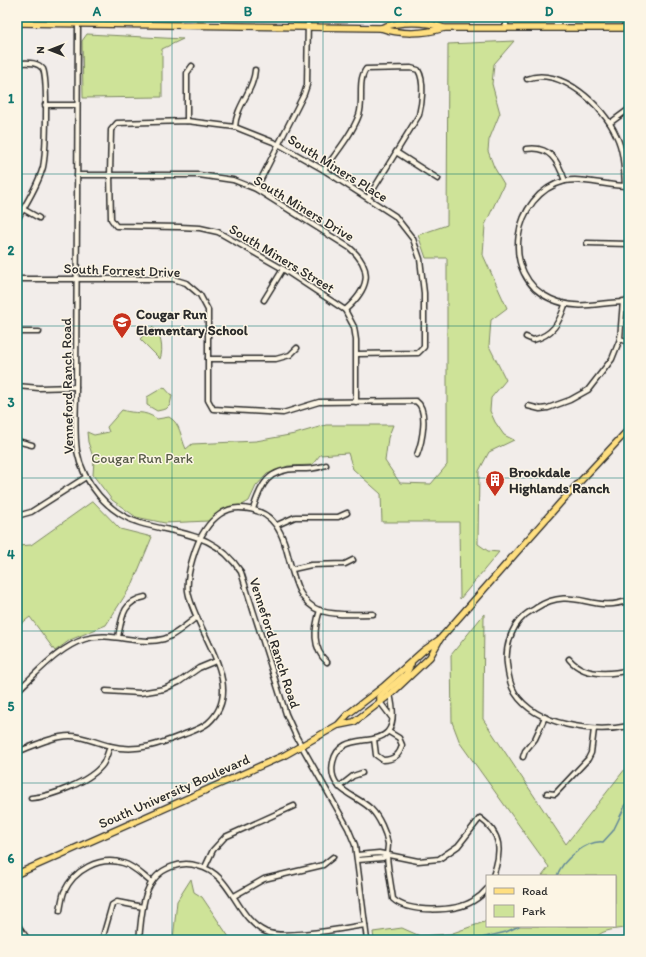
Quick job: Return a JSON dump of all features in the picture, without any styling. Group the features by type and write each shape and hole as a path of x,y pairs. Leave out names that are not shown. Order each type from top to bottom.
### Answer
{"main road":[{"path":"17,23 381,28 394,24 428,24 444,28 629,28"},
{"name":"South University Boulevard","path":"17,874 302,746 338,725 348,714 440,639 629,429"},
{"name":"South University Boulevard","path":"338,725 354,722 390,694 430,657 440,639"},
{"path":"380,702 380,696 406,674 414,660"}],"street":[{"path":"256,189 304,94 307,85 308,17"},
{"path":"506,17 506,28"},
{"name":"Venneford Ranch Road","path":"78,23 76,279 77,451 86,477 107,504 127,517 140,523 200,537 223,550 241,572 286,714 302,746 348,828 357,858 367,940"},
{"path":"17,63 35,63 40,65 43,69 45,105 43,167 35,187 17,220"},
{"path":"187,121 187,73 192,66"},
{"path":"324,170 358,116 362,99 362,76 366,69 415,68 421,74 422,101 419,115 368,198"},
{"path":"235,127 235,118 254,79 255,70"},
{"path":"527,79 536,76 546,77 574,88 590,99 610,123 616,134 622,152 627,186 586,181 565,181 547,190 532,203 520,224 518,245 523,271 534,287 549,298 565,305 584,306 623,301 629,302"},
{"path":"45,105 77,105"},
{"path":"610,123 629,109"},
{"name":"South Miners Place","path":"110,175 111,130 117,123 187,121 235,127 278,144 324,170 394,216 408,231 418,250 422,270 424,347 418,353 357,354"},
{"path":"526,149 537,147 546,151 560,166 565,181"},
{"path":"396,152 438,179"},
{"name":"South Miners Drive","path":"77,175 199,175 233,180 256,189 350,248 361,257 365,271 366,286 359,299 345,310"},
{"name":"South Miners Street","path":"110,175 111,219 116,226 200,228 218,232 284,269 345,310 354,327 357,354 356,402"},
{"path":"23,209 39,218"},
{"path":"587,243 629,244"},
{"path":"264,300 284,269"},
{"name":"South Forrest Drive","path":"17,279 173,279 186,283 200,295 208,310 208,400 213,409 216,411 283,413 319,402 416,401 423,409 423,441 417,455"},
{"path":"528,406 540,409 548,408 570,400 588,390 612,359 620,339 623,301"},
{"path":"526,337 533,340 551,332 560,318 565,305"},
{"path":"17,332 39,332"},
{"path":"620,339 629,342"},
{"path":"208,359 276,359 290,355 297,348"},
{"path":"17,386 39,388 76,387"},
{"path":"17,441 32,445"},
{"path":"253,509 260,488 274,473 290,469 317,469 326,465"},
{"path":"17,516 31,512 86,477"},
{"path":"17,752 69,736 83,737 110,746 128,749 153,746 200,728 208,723 218,711 222,696 223,680 188,593 188,582 200,537 208,525 221,513 237,508 253,509 266,515 276,525 283,537 298,587 303,595 320,610 336,614 373,614"},
{"path":"276,525 295,517 338,517 347,513"},
{"path":"293,569 311,565 345,564 354,560"},
{"path":"118,637 126,608 134,599 145,597"},
{"path":"629,600 613,605 595,604 569,597 548,600 522,617 511,636 506,657 509,678 515,694 532,710 545,718 566,726 594,729 616,729 629,726"},
{"path":"320,610 316,624 315,638 319,654 327,662"},
{"path":"17,691 68,647 93,637 118,637 142,641 166,638 197,617"},
{"path":"568,659 575,666 584,671 603,673 629,670"},
{"path":"106,691 140,693 164,689 179,682 199,668 216,661"},
{"path":"390,694 394,713 392,718"},
{"path":"380,702 392,718 393,724 389,732 374,739 348,744 337,753 333,763 333,770 339,787 370,809 379,820 388,845 387,855 393,899 404,906 430,909 457,907 472,902 486,890"},
{"path":"523,757 525,751 535,739 545,718"},
{"path":"547,793 554,794 588,760 591,753 594,729"},
{"path":"374,739 376,754 383,760 392,759 398,754 402,745 399,738 389,732"},
{"path":"31,798 43,798 88,778 103,764 110,746"},
{"path":"339,787 353,776 362,773"},
{"path":"205,867 213,850 225,837 294,806"},
{"path":"357,858 379,853 418,861 439,859 458,846 480,818 492,827 499,840 498,864 493,875"},
{"path":"234,896 264,879 323,865 333,858"},
{"path":"60,911 64,893 69,884 76,874 90,865 104,862 123,863 135,869 151,882"},
{"path":"139,940 142,907 151,882 161,872 174,865 189,864 205,867 220,877 250,920 267,932 286,935 365,925"},
{"path":"102,940 112,905 117,902 142,907"},
{"path":"17,924 27,938 22,940"}],"green space":[{"path":"87,34 183,39 162,49 162,97 83,98 82,41"},
{"name":"Cougar Run Park","path":"514,41 494,64 492,84 500,113 489,140 488,151 494,167 504,184 485,225 483,255 507,308 491,320 489,346 506,380 491,398 490,411 495,422 504,435 514,440 489,452 479,471 478,544 488,551 499,552 460,599 459,522 382,522 381,494 353,469 348,453 320,455 312,465 288,466 267,474 256,486 249,501 237,508 221,513 208,521 165,523 136,517 112,500 93,475 94,460 88,442 87,432 94,435 109,432 107,427 122,410 147,414 157,419 169,417 176,423 186,449 192,444 256,441 295,434 326,425 393,425 388,438 385,461 400,483 431,484 447,465 447,258 426,258 418,235 447,225 448,44"},
{"path":"152,327 160,337 162,351 160,359 140,339"},
{"path":"164,387 172,396 170,405 166,409 157,411 147,405 147,397"},
{"path":"93,501 120,529 152,537 133,583 106,625 70,640 55,651 30,617 17,627 17,546 31,545"},
{"path":"484,614 483,719 566,844 629,764 629,933 624,928 610,930 603,932 593,940 374,940 373,932 402,928 420,936 450,934 486,921 486,927 616,927 616,875 543,875 549,867 460,743 452,722 451,655"},
{"path":"191,879 194,892 202,897 231,940 173,940 177,901"}],"waterway":[{"path":"558,875 564,864 576,852 590,844 603,842 613,831 629,798"},
{"path":"473,940 506,932 517,927"}],"place":[{"name":"Cougar Run Elementary School","path":"122,339"},
{"name":"Brookdale Highlands Ranch","path":"495,497"}]}
